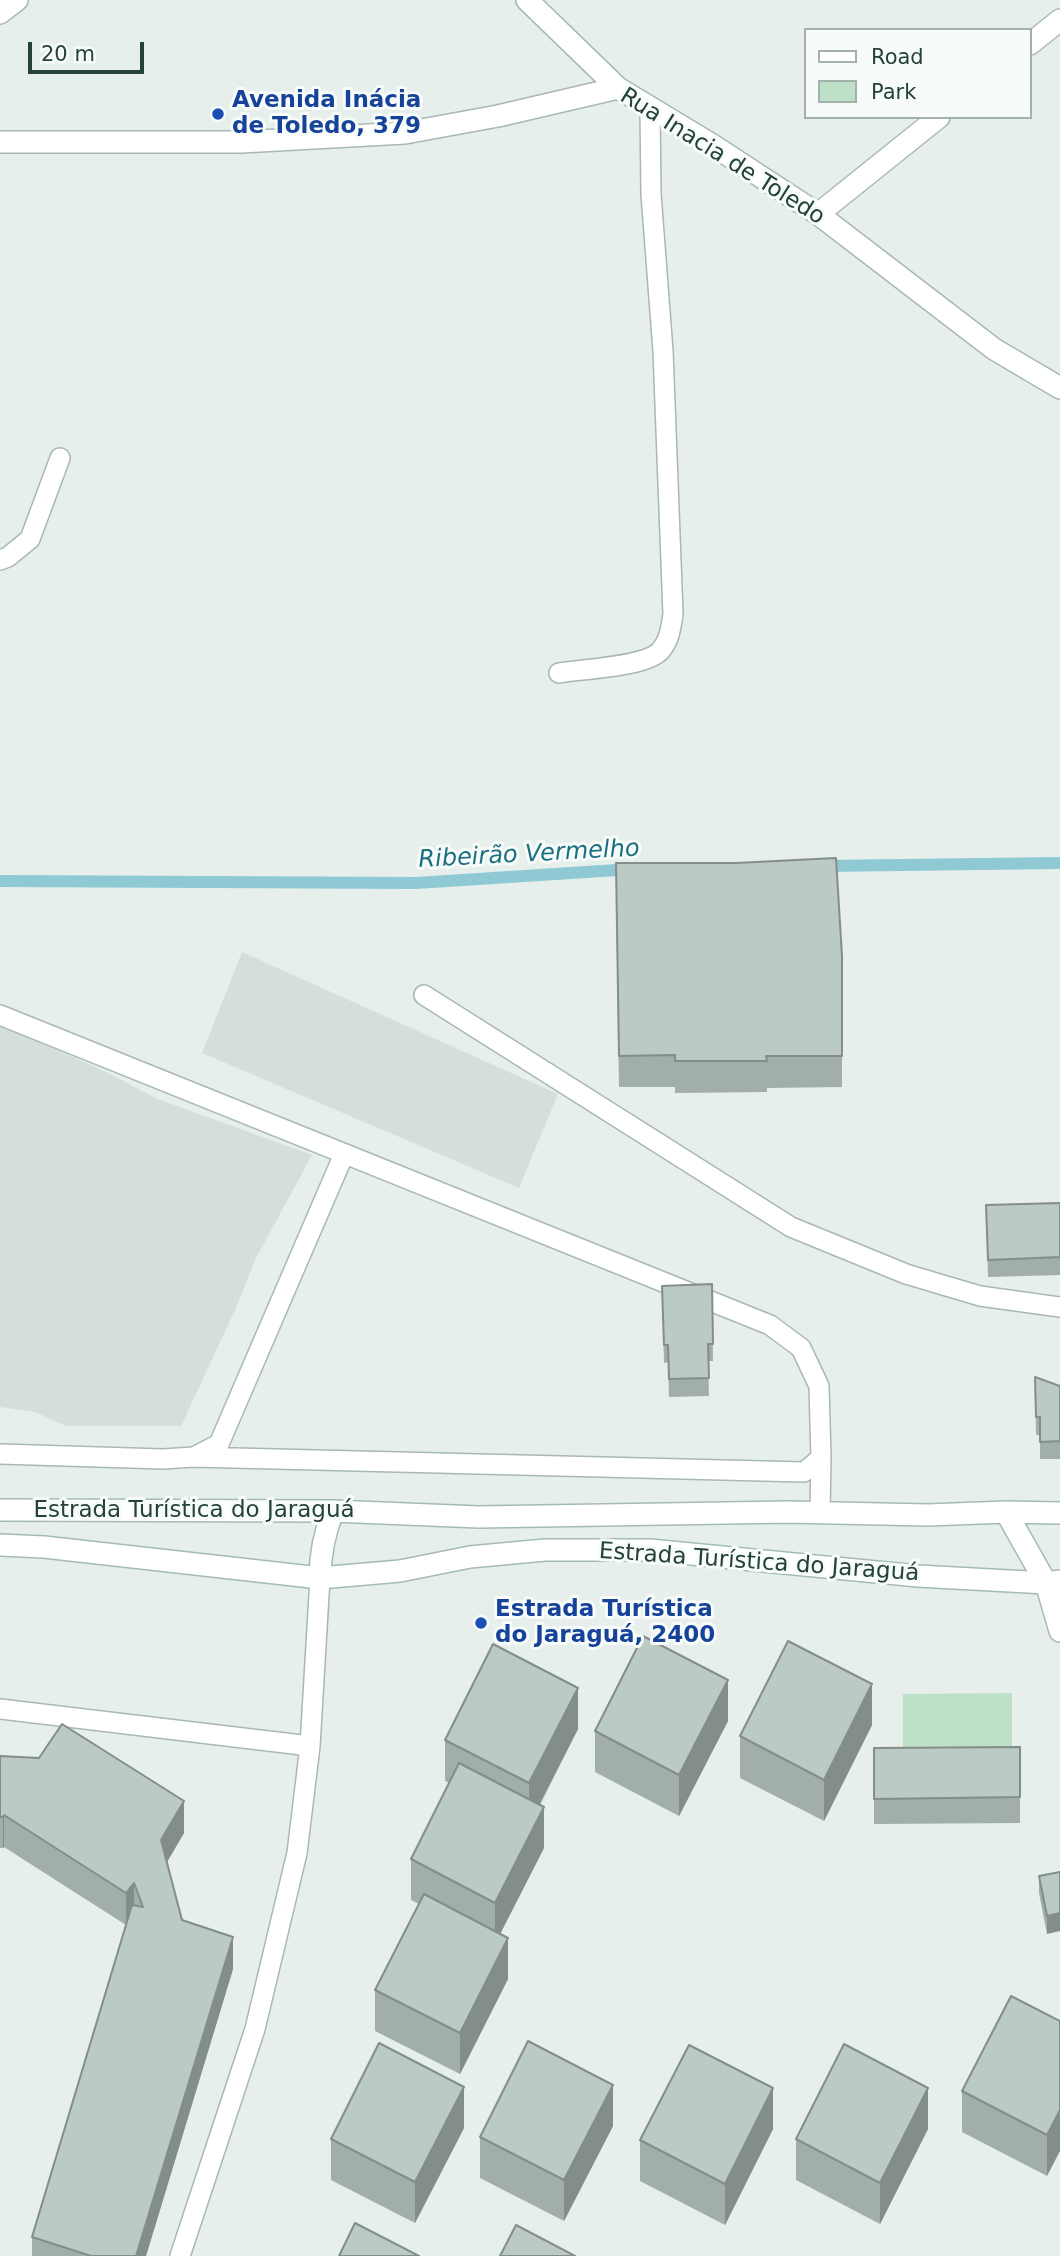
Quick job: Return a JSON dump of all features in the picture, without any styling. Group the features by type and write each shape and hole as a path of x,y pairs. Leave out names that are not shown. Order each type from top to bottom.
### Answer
{"main road":[{"path":"0,13 17,0"},
{"path":"527,0 618,88"},
{"path":"1032,42 1060,20"},
{"name":"Rua Inacia de Toledo","path":"0,142 241,142 405,133 498,116 618,88 818,214 994,349 1060,388"},
{"path":"818,214 937,119"},
{"name":"Estrada Turística do Jaraguá","path":"0,1510 333,1511 479,1517 1060,1513"},
{"path":"320,1578 322,1545 333,1511"},
{"path":"1006,1512 1053,1582 1060,1631"},
{"name":"Estrada Turística do Jaraguá","path":"0,1545 44,1547 320,1578 400,1571 470,1557 545,1550 650,1550 918,1576 1053,1582"}],"lane":[{"path":"559,673 641,661 659,653 670,635 673,600 663,351 651,194 650,107"},
{"path":"0,560 8,557 30,539 60,458"},
{"path":"424,995 791,1227 906,1274 980,1296 1060,1307"},
{"path":"0,1015 770,1325 802,1348 819,1386 820,1513"},
{"path":"194,1457 219,1444 344,1154"},
{"path":"0,1454 163,1460 194,1457 804,1472 821,1458"},
{"path":"180,2256 255,2029 297,1853 310,1745 320,1578"},
{"path":"0,1709 310,1745"}],"shaded area":[{"path":"242,952 558,1094 519,1188 202,1053"},
{"path":"0,1024 104,1071 158,1099 312,1155 255,1260 236,1308 181,1426 66,1426 35,1412 0,1407"}],"green space":[{"path":"1012,1693 1012,1757 903,1758 903,1694"}],"building":[{"path":"836,858 842,956 842,1056 766,1056 767,1061 675,1061 675,1055 619,1056 616,863 736,863"},
{"path":"1060,1203 1060,1257 988,1260 986,1205"},
{"path":"712,1284 713,1344 708,1344 709,1378 669,1379 668,1345 664,1345 662,1286"},
{"path":"1035,1377 1060,1386 1060,1441 1040,1442"},
{"path":"643,1636 728,1680 679,1775 595,1731"},
{"path":"788,1641 872,1684 824,1780 740,1736"},
{"path":"493,1644 578,1688 529,1783 445,1740"},
{"path":"62,1724 184,1801 161,1840 182,1920 233,1937 136,2256 91,2256 32,2237 132,1905 143,1907 134,1883 126,1893 4,1815 0,1817 0,1756 39,1758"},
{"path":"1020,1747 1020,1797 874,1799 874,1748"},
{"path":"459,1763 544,1807 495,1903 411,1859"},
{"path":"1060,1872 1060,1913 1047,1916 1039,1876"},
{"path":"424,1894 508,1938 460,2033 375,1990"},
{"path":"1011,1996 1060,2021 1060,2110 1047,2135 962,2091"},
{"path":"528,2041 613,2085 564,2180 480,2137"},
{"path":"379,2043 464,2087 415,2182 331,2139"},
{"path":"844,2044 928,2088 880,2183 796,2139"},
{"path":"689,2045 773,2088 725,2184 640,2140"},
{"path":"355,2223 419,2256 339,2256"},
{"path":"516,2225 575,2256 500,2256"}],"waterway":[{"name":"Ribeirão Vermelho","path":"822,866 1060,863"},
{"name":"Ribeirão Vermelho","path":"0,881 416,883 633,869"}],"place":[{"name":"Avenida Inácia de Toledo, 379","path":"218,114"},
{"name":"Estrada Turística do Jaraguá, 2400","path":"481,1623"}]}
